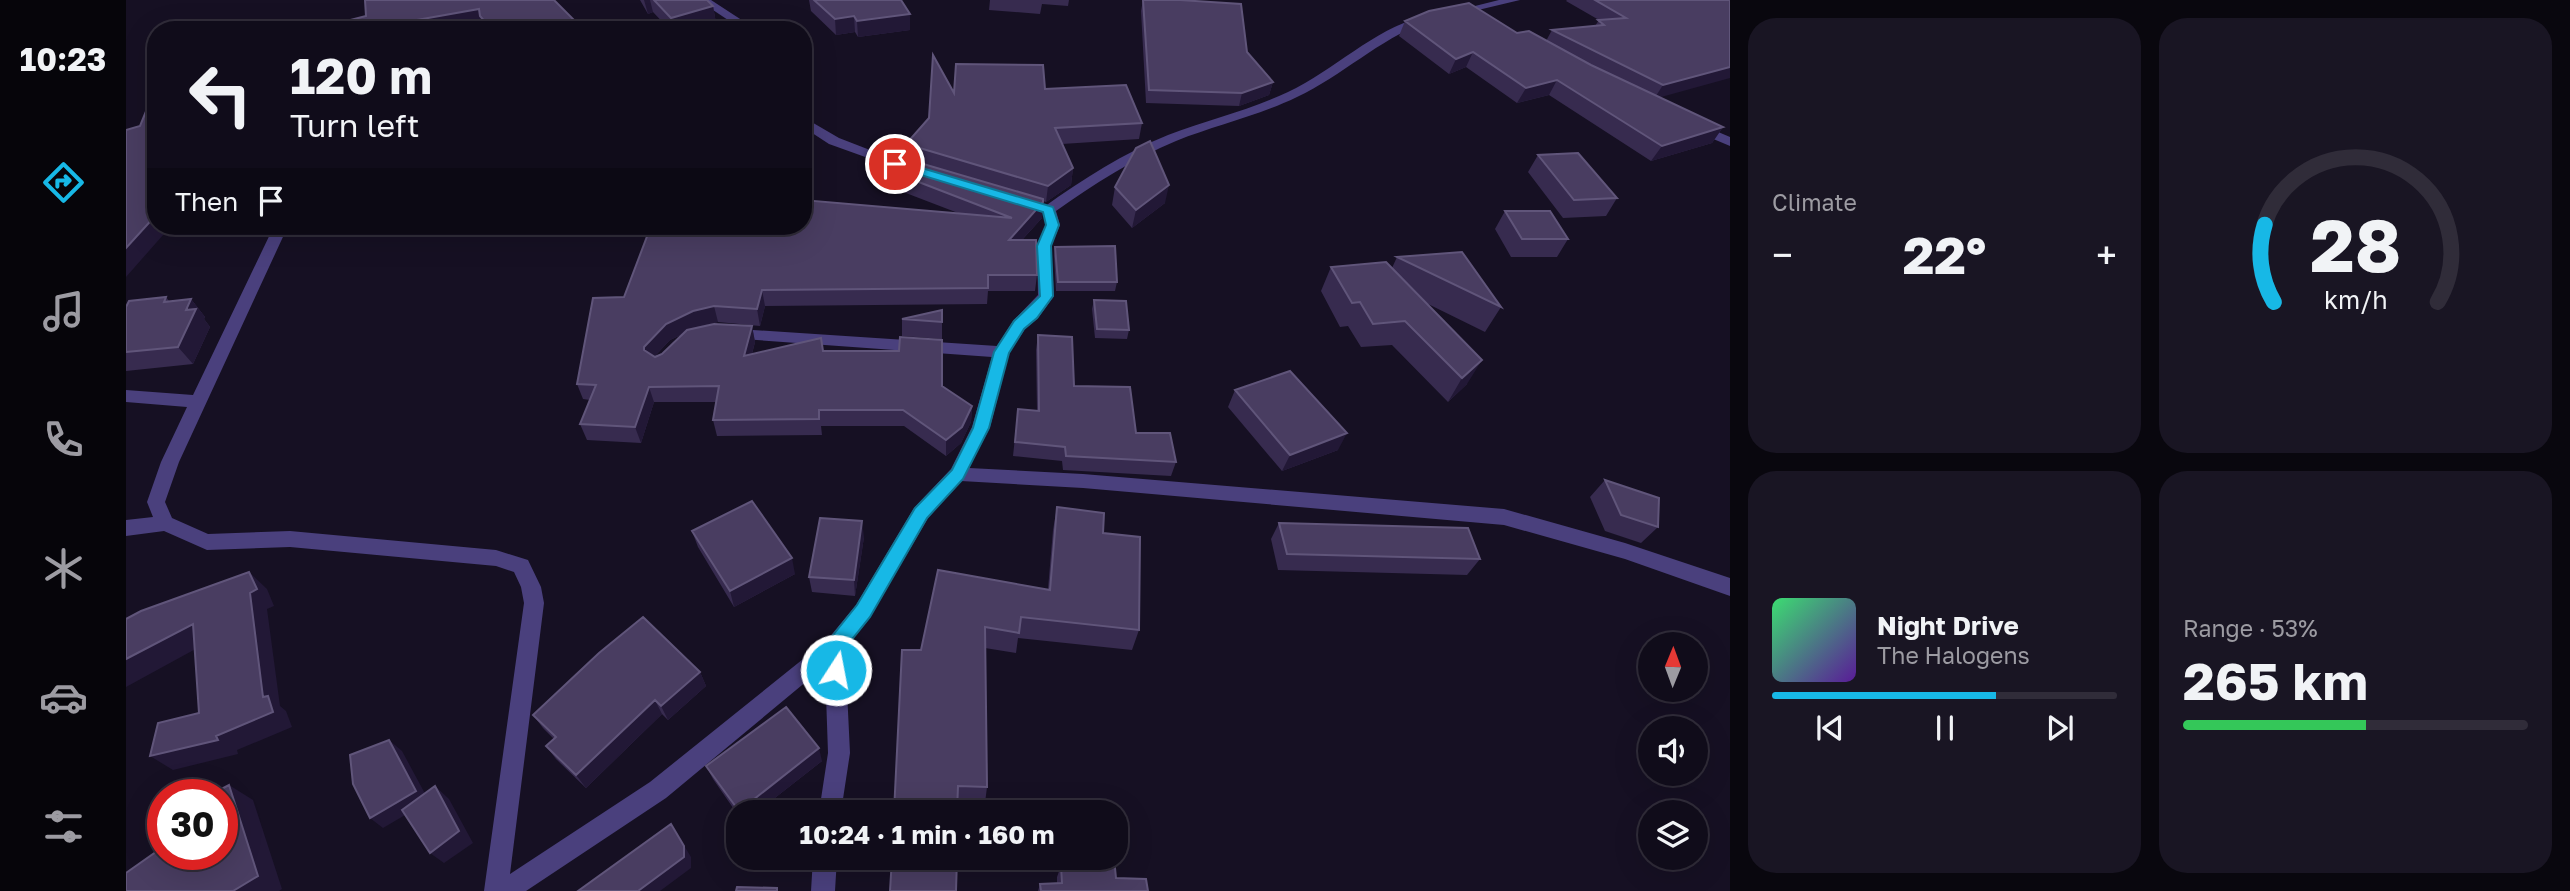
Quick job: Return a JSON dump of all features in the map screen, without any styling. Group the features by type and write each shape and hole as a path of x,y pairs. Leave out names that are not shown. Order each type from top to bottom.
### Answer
{"street":[{"path":"703,0 737,21"},
{"path":"505,891 658,790 835,646 863,611 921,513 957,474 981,428 1001,352 1019,325 1046,296 1044,246 1053,225 1043,208 1100,173 1173,138 1306,89 1335,72 1383,36 1419,21 1515,0"},
{"path":"1470,10 1493,23"},
{"path":"1684,120 1730,142"},
{"path":"812,127 834,141 927,173"},
{"path":"165,523 156,502 170,463 277,235"},
{"path":"718,331 1001,352"},
{"path":"126,396 197,402"},
{"path":"957,474 1083,481 1504,517 1625,551 1730,587"},
{"path":"126,528 165,523 207,542 290,539 496,558 520,566 531,587 534,603 496,891"},
{"path":"832,800 839,753 835,646"},
{"path":"823,891 824,870"}],"building":[{"path":"365,0 554,0 575,21 484,21 479,9 411,21 347,21 366,16"},
{"path":"654,0 707,0 713,6 671,18"},
{"path":"814,0 901,0 910,14 857,21 854,16 835,19"},
{"path":"1143,0 1241,4 1247,52 1273,82 1242,93 1149,90"},
{"path":"1595,0 1730,0 1730,67 1663,85 1552,30 1604,25 1598,20 1626,18"},
{"path":"1469,3 1517,33 1529,31 1591,65 1723,127 1662,146 1557,80 1526,88 1473,52 1456,59 1405,21 1429,11"},
{"path":"933,55 954,93 956,64 1043,65 1045,89 1126,85 1142,123 1055,128 1073,168 1048,186 906,144 929,118"},
{"path":"147,109 147,225 126,248 126,130 140,126"},
{"path":"1150,141 1169,185 1136,210 1115,187 1136,148"},
{"path":"1578,153 1617,198 1574,200 1538,155"},
{"path":"896,156 1043,199 1009,240 1036,240 1037,275 988,275 988,288 762,290 757,309 714,306 693,311 666,324 644,350 655,357 662,354 687,330 714,324 752,326 744,356 821,338 823,351 899,351 900,337 942,340 942,386 972,406 962,427 946,440 903,410 819,410 819,419 713,420 719,386 649,387 635,427 580,424 596,385 577,384 593,298 624,297 648,235 812,235 812,201 1012,218 885,169"},
{"path":"1505,211 1550,211 1568,239 1522,239"},
{"path":"1115,246 1117,282 1058,282 1055,247"},
{"path":"1462,252 1501,307 1397,257"},
{"path":"1386,262 1482,360 1462,378 1405,321 1373,324 1360,302 1352,303 1331,267"},
{"path":"166,297 164,302 191,299 186,310 196,309 178,347 126,352 126,307 129,301"},
{"path":"1094,300 1126,301 1129,330 1097,329"},
{"path":"942,310 942,322 902,319"},
{"path":"1038,335 1072,337 1074,386 1130,387 1136,433 1170,433 1176,462 1066,456 1065,447 1015,442 1018,409 1039,411"},
{"path":"1290,371 1347,433 1290,455 1235,390"},
{"path":"1605,480 1659,498 1658,527 1621,515"},
{"path":"752,501 792,558 730,591 692,531"},
{"path":"1057,507 1104,513 1103,533 1140,537 1139,630 1021,617 1019,633 985,627 987,787 958,786 957,800 895,800 902,650 921,650 938,570 1050,590"},
{"path":"820,518 862,521 854,580 809,577"},
{"path":"1279,523 1468,528 1480,559 1287,554"},
{"path":"249,572 257,589 250,593 263,697 268,696 273,712 216,736 218,740 150,756 158,723 199,713 193,624 126,659 126,619 141,611"},
{"path":"643,617 700,672 661,706 655,700 576,775 546,746 556,737 533,715 599,653"},
{"path":"786,707 819,748 753,800 731,800 706,766"},
{"path":"389,740 416,791 370,818 353,784 350,755"},
{"path":"435,786 459,831 430,853 402,810"},
{"path":"238,813 258,876 233,891 126,891 126,873 147,858 147,870 238,870"},
{"path":"671,824 684,846 684,857 638,891 578,891"},
{"path":"891,870 957,870 956,891 890,891"},
{"path":"1061,870 1115,870 1116,878 1146,879 1148,891 1041,891 1040,884 1062,883"},
{"path":"737,887 777,888 777,891 736,891"}],"route":[{"path":"836,670 835,646 863,611 921,513 957,474 981,428 1001,352 1019,325 1046,296 1044,246 1053,225 1049,210 895,164"}]}
